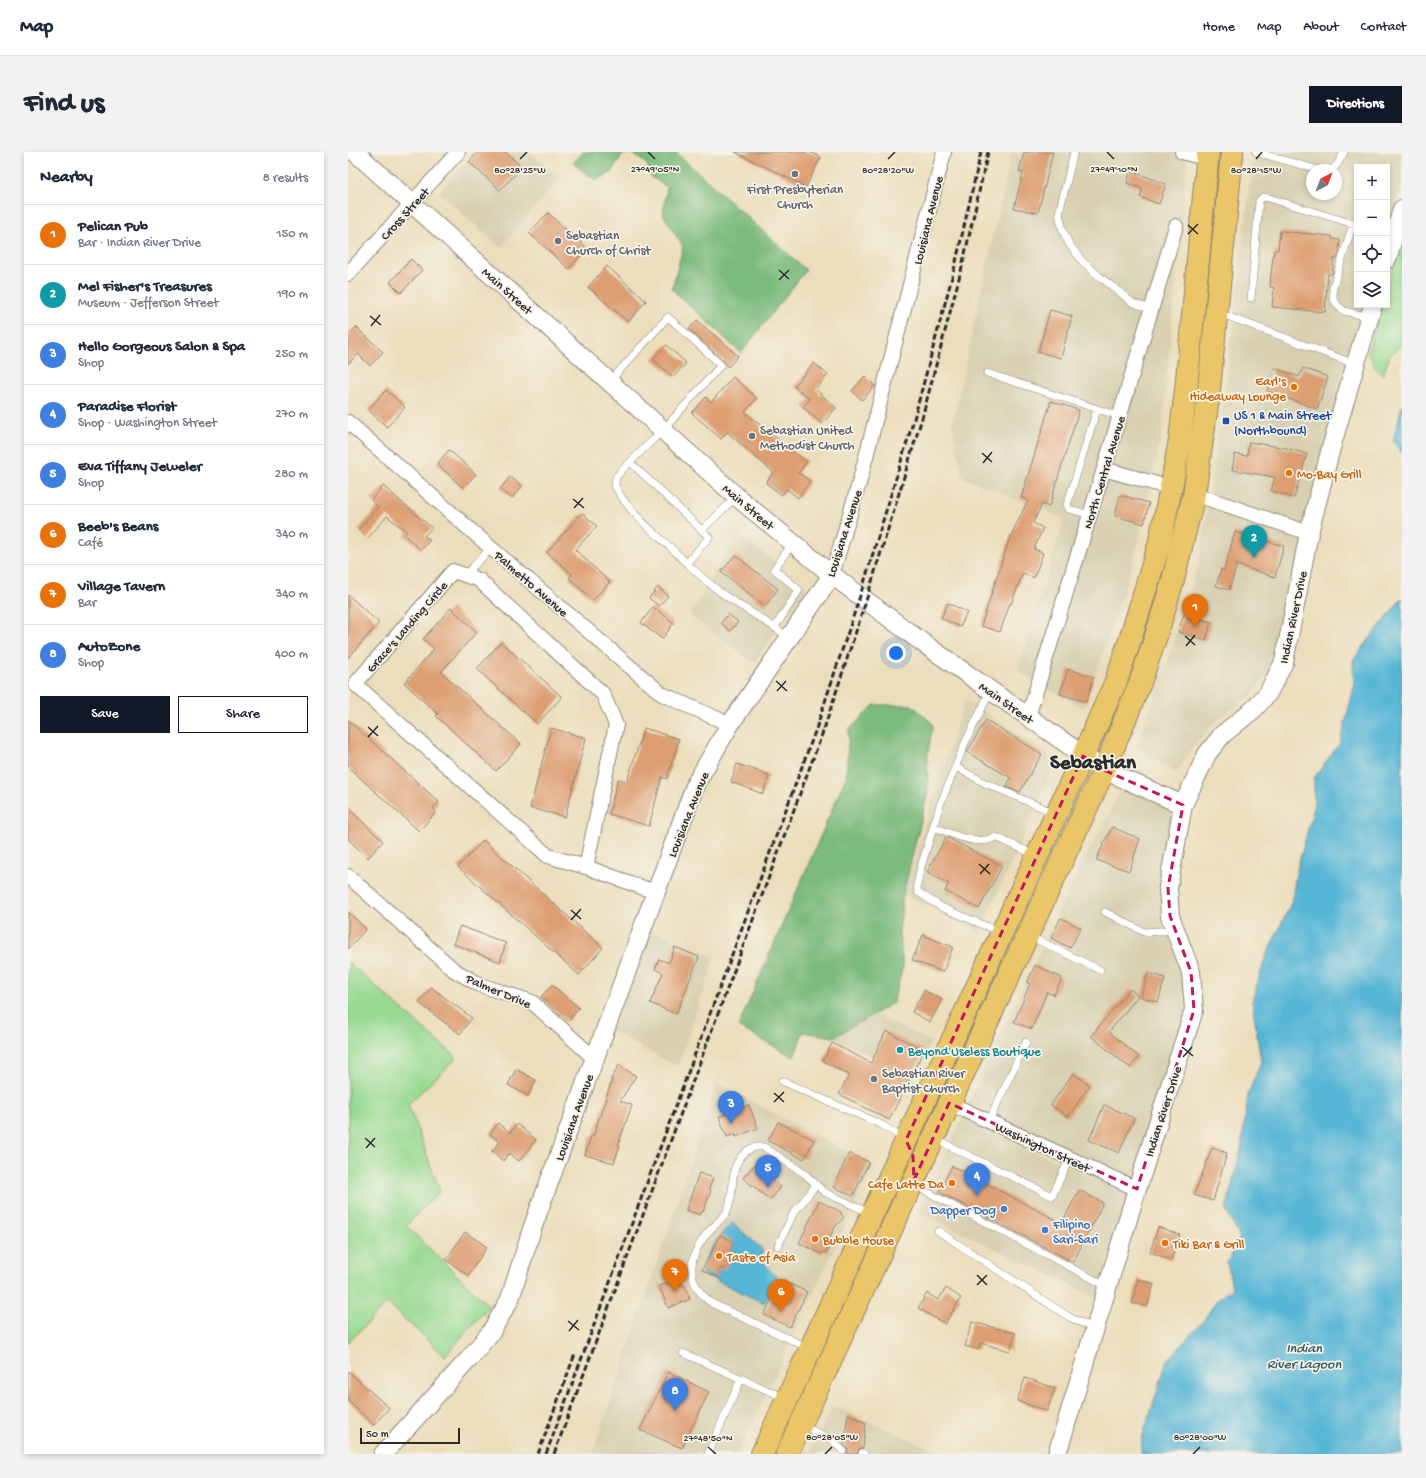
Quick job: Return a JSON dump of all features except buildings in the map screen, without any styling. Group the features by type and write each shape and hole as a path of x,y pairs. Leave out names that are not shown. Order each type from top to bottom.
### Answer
{"main road":[{"path":"787,1454 1104,770 1140,683 1173,580 1194,494 1208,398 1232,152"},
{"path":"1208,155 1221,184 1226,207"},
{"path":"762,1454 1116,682 1159,545 1180,440 1208,155"},
{"path":"944,1058 944,1089 949,1103"},
{"path":"906,1140 911,1148 913,1156 913,1182"}],"street":[{"name":"Main Street","path":"355,152 736,496 832,575 990,691 1104,770 1184,805"},
{"name":"Cross Street","path":"348,274 413,204 458,152"},
{"name":"Louisiana Avenue","path":"382,1454 468,1360 491,1332 510,1299 534,1226 594,1058 696,783 729,726 832,575 860,480 944,152"},
{"path":"1182,152 1208,155"},
{"path":"1390,236 1402,210"},
{"name":"North Central Avenue","path":"1028,717 1120,416 1176,226"},
{"name":"Indian River Drive","path":"1057,1454 1137,1189 1194,1010 1191,972 1170,916 1168,888 1184,805 1207,754 1222,735 1254,709 1268,693 1284,662 1309,532 1331,448 1371,311"},
{"name":"Palmetto Avenue","path":"348,422 491,548 662,694 720,720 729,726"},
{"path":"1104,469 1171,488"},
{"path":"1194,494 1309,532"},
{"name":"Grace's Landing Circle","path":"586,867 616,726 602,694 479,580 453,571 355,684 548,856 586,867 655,892"},
{"name":"Palmer Drive","path":"348,876 454,970 480,985 532,1002 594,1058"},
{"name":"Washington Street","path":"949,1103 1137,1189"}],"lane":[{"path":"1074,152 1059,213 1063,231 1069,244 1094,271 1133,303 1151,309"},
{"path":"1258,152 1306,166"},
{"path":"1338,164 1344,152"},
{"path":"1251,298 1259,201 1263,197 1354,225"},
{"path":"1354,228 1333,287 1333,298 1338,306 1344,311 1371,311"},
{"path":"1217,312 1356,364"},
{"path":"610,382 668,317 721,365 663,430 616,477 614,486 623,502 639,519 687,563 721,592 789,638"},
{"path":"987,373 1120,416"},
{"path":"1090,515 1069,509 1067,505 1097,409"},
{"path":"630,462 709,537 687,563"},
{"path":"702,530 736,496"},
{"path":"774,627 799,590 774,569 793,543"},
{"path":"465,575 491,548"},
{"path":"990,691 965,743 940,806 920,870 917,886 918,892 941,907 1002,933"},
{"path":"956,767 983,782 1056,814"},
{"path":"934,827 971,840 989,841 996,837 1037,856"},
{"path":"1105,912 1144,932 1175,930"},
{"path":"1027,935 1100,970"},
{"path":"989,1121 1026,1042"},
{"path":"782,1081 882,1125 906,1140"},
{"path":"933,1138 1052,1196 1070,1158"},
{"path":"810,1349 713,1304 704,1298 693,1281 692,1266 699,1246 708,1232 726,1213 732,1193 734,1169 737,1161 748,1150 756,1146 764,1147 805,1174 824,1192 872,1214"},
{"path":"913,1182 1108,1287"},
{"path":"778,1246 793,1214 816,1185"},
{"path":"938,1231 1068,1317 1095,1329"},
{"path":"683,1353 787,1399"},
{"path":"708,1454 741,1379"},
{"path":"801,1425 831,1439 844,1448"}],"highlighted area":[{"path":"1083,756 1104,770 1183,805 1168,888 1170,916 1191,972 1194,1010 1137,1189 949,1103 914,1180 913,1156 906,1140"}],"shaded area":[{"path":"474,152 530,152 559,179 500,248 439,192"},
{"path":"1012,152 1188,152 1162,432 1134,560 1084,709 1018,671 1064,519 962,477 952,425"},
{"path":"1254,152 1402,152 1402,186 1390,225 1390,164 1354,164 1354,308 1365,308 1277,661 1251,696 1220,717 1194,745 1176,773 1135,747 1167,665 1200,558 1224,397"},
{"path":"738,534 807,587 754,663 689,615"},
{"path":"965,699 1049,755 1052,771 980,933 903,894"},
{"path":"1123,787 1175,810 1161,890 1184,975 1186,1010 1133,1179 968,1104 1073,881"},
{"path":"649,929 715,957 678,1067 611,1031"},
{"path":"873,1014 931,1042 914,1077 834,1037"},
{"path":"717,1083 873,1166 738,1454 593,1454"},
{"path":"962,1118 1128,1194 1097,1298 919,1212"},
{"path":"833,1406 944,1454 810,1454"}],"green space":[{"path":"583,152 630,152 622,155 611,173 596,180 573,163"},
{"path":"630,152 675,152 806,270 741,353 672,289 683,247 663,214 667,187 651,177 647,164"},
{"path":"1402,238 1402,343 1389,357 1383,375 1376,369 1368,351 1381,308 1390,308 1390,278"},
{"path":"874,705 912,705 933,724 927,760 928,792 903,894 899,933 903,967 893,1003 834,1037 803,1032 794,1057 738,1027 846,777 849,730"},
{"path":"348,962 457,1058 408,1104 440,1191 406,1226 489,1306 445,1356 387,1303 348,1343"}],"water":[{"path":"1402,405 1402,453 1393,441"},
{"name":"Indian River Lagoon","path":"1402,598 1402,1454 1141,1454 1142,1438 1167,1361 1204,1320 1216,1301 1232,1288 1227,1262 1240,1238 1226,1210 1241,1149 1248,1095 1261,1062 1252,1001 1264,961 1291,903 1297,869 1314,807 1314,778 1340,743 1354,687 1353,660"},
{"path":"732,1223 762,1249 764,1262 771,1272 778,1277 764,1303 703,1274 709,1253 722,1234"}],"railway":[{"path":"546,1454 816,729 860,596 914,419 955,266 981,152"},
{"path":"554,1454 824,729 866,601 922,418 962,267 988,152"},
{"path":"538,1454 575,1354"}],"place":[{"name":"First Presbyterian Church","path":"795,174"},
{"name":"Sebastian Church of Christ","path":"558,241"},
{"name":"Earl's Hideaway Lounge","path":"1294,387"},
{"name":"US 1 & Main Street (Northbound)","path":"1226,421"},
{"name":"Sebastian United Methodist Church","path":"752,436"},
{"name":"Mo-Bay Grill","path":"1289,473"},
{"name":"Mel Fisher's Treasures","path":"1254,558"},
{"name":"Pelican Pub","path":"1195,627"},
{"name":"Beyond Useless Boutique","path":"900,1050"},
{"name":"Sebastian River Baptist Church","path":"874,1079"},
{"name":"Hello Gorgeous Salon & Spa","path":"731,1124"},
{"name":"Cafe Latte Da","path":"952,1183"},
{"name":"Eva Tiffany Jeweler","path":"768,1188"},
{"name":"Paradise Florist","path":"977,1196"},
{"name":"Dapper Dog","path":"1004,1209"},
{"name":"Filipino Sari-Sari","path":"1045,1230"},
{"name":"Bubble House","path":"815,1239"},
{"name":"Tiki Bar & Grill","path":"1165,1243"},
{"name":"Taste of Asia","path":"719,1256"},
{"name":"Village Tavern","path":"675,1292"},
{"name":"Beeb's Beans","path":"781,1312"},
{"name":"AutoZone","path":"675,1411"}],"district":[{"name":"Sebastian","path":"1093,761"}]}
